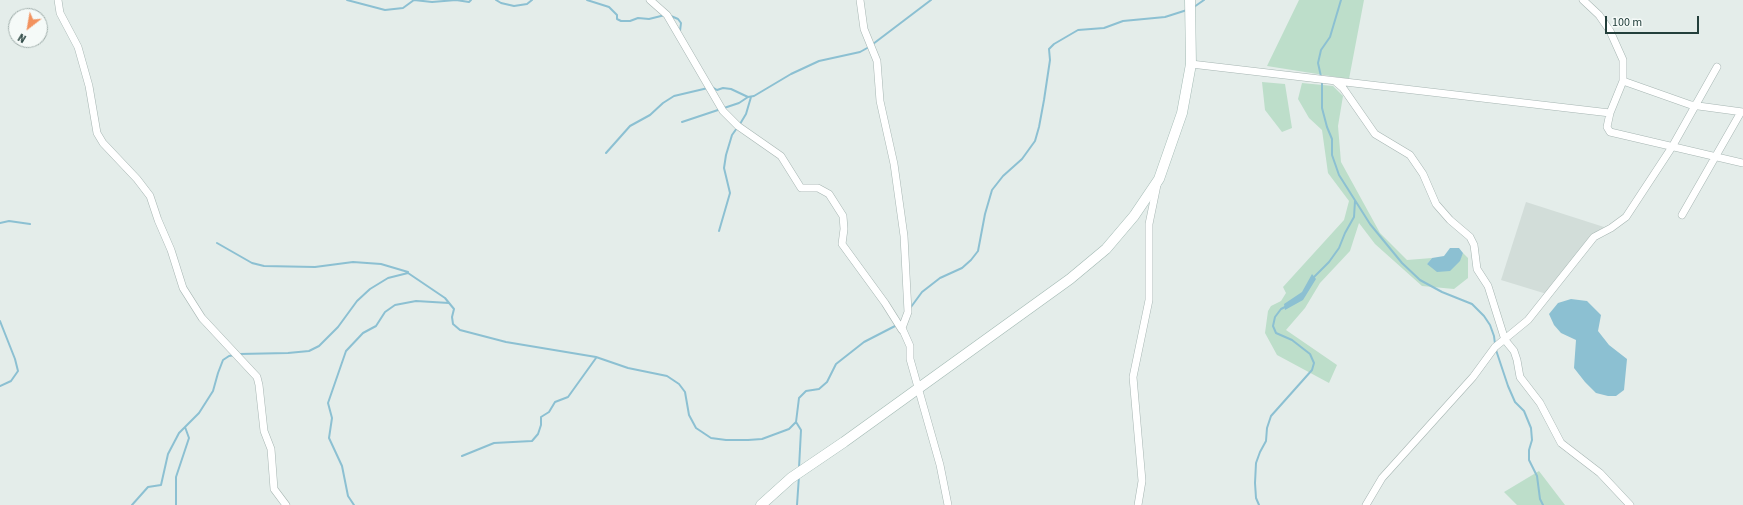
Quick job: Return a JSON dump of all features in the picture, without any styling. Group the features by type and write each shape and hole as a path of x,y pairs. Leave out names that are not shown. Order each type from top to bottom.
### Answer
{"street":[{"path":"58,0 60,13 78,47 89,86 97,134 103,143 137,179 150,196 158,220 171,250 183,288 202,318 256,377 260,385 259,396 264,431 271,449 274,489 286,505"},
{"path":"650,0 667,15 723,111 738,126 781,156 800,188 818,188 829,194 843,216 844,229 842,244 885,303 910,346 910,359 920,388 940,465 948,505"},
{"path":"860,0 864,29 877,61 880,101 894,164 904,236 908,312 902,330"},
{"path":"1138,505 1142,480 1133,376 1148,300 1148,224 1159,179 1182,113 1191,64 1190,0"},
{"path":"1584,0 1599,15 1610,31 1623,60 1624,81 1610,113 1607,127 1610,132 1743,164"},
{"path":"1191,64 1610,113"},
{"path":"1366,505 1382,478 1473,377 1489,354 1528,320 1594,237 1611,228 1626,216 1672,147 1717,67"},
{"path":"1624,81 1696,106 1742,112 1682,215"},
{"path":"1336,82 1343,88 1375,134 1410,156 1423,174 1436,204 1450,220 1470,237 1475,251 1477,269 1488,286 1504,340 1514,352 1520,377 1540,403 1561,443 1600,473 1630,505"},
{"path":"761,505 791,478 920,388 1070,279 1106,249 1134,216 1159,179"}],"shaded area":[{"path":"1526,202 1604,227 1550,295 1501,280"}],"green space":[{"path":"1299,0 1364,0 1349,79 1267,66"},
{"path":"1262,82 1285,84 1292,128 1282,132 1265,110"},
{"path":"1302,83 1333,86 1343,96 1338,126 1341,162 1380,233 1407,260 1432,258 1427,264 1459,261 1463,253 1468,258 1468,278 1454,289 1422,286 1375,244 1359,223 1350,251 1320,283 1305,308 1286,330 1337,365 1329,383 1277,355 1265,333 1268,311 1271,306 1281,301 1286,293 1283,287 1344,220 1349,201 1328,173 1322,130 1309,118 1298,99"},
{"path":"1539,471 1565,505 1517,505 1504,492"}],"water":[{"path":"1450,248 1459,248 1463,253 1460,261 1450,271 1437,272 1427,264 1432,258 1444,256"},
{"path":"1312,274 1316,279 1303,300 1285,310 1284,304 1302,292"},
{"path":"1571,299 1587,301 1601,315 1598,331 1609,345 1627,359 1624,390 1616,396 1596,393 1585,382 1574,368 1576,340 1561,333 1554,325 1549,314 1558,303"}],"waterway":[{"path":"347,0 385,10 403,8 414,0 432,2 456,0 469,2 471,0"},
{"path":"496,0 501,3 514,6 527,4 532,0"},
{"path":"587,0 609,7 617,15 617,19 621,21 630,21 638,18 649,19 665,15"},
{"path":"873,44 931,0"},
{"path":"1194,7 1204,0"},
{"path":"1341,0 1330,37 1321,50 1318,63 1322,81 1322,108 1332,139 1332,155 1339,175 1370,224 1402,263 1420,280 1442,292 1472,304 1484,316 1490,325 1495,344"},
{"path":"911,307 922,292 940,278 962,268 978,251 985,214 992,190 1003,176 1022,159 1035,141 1044,100 1050,60 1049,49 1054,44 1078,30 1104,28 1123,21 1165,17 1187,10"},
{"path":"671,16 678,19 681,23 680,31"},
{"path":"712,87 717,90 723,88 731,89 748,97 754,96 791,74 819,61 860,52 869,47"},
{"path":"606,153 630,126 650,115 663,103 674,96 708,88"},
{"path":"682,122 739,103 748,97"},
{"path":"740,124 746,114 751,97"},
{"path":"719,231 730,193 724,168 726,155 732,135 737,128"},
{"path":"1314,277 1329,262 1339,248 1354,217 1355,201"},
{"path":"0,223 9,221 30,224"},
{"path":"217,243 252,263 264,266 315,267 353,262 381,264 408,272"},
{"path":"239,354 309,351 319,346 338,327 357,301 370,289 388,278 408,273 445,298 454,309 452,317 453,324 460,330 506,342 596,357 628,368 667,376 679,384 685,392 689,415 696,428 711,438 748,440 762,439 789,429 796,422 799,398 806,391 819,389 827,382 836,364 864,342 897,325"},
{"path":"354,505 348,496 342,466 329,438 332,418 328,403 346,351 363,333 376,326 385,312 395,305 416,301 449,303"},
{"path":"1259,505 1256,498 1256,463 1266,441 1267,428 1271,416 1312,370 1314,363 1310,354 1292,340 1276,333 1273,326 1275,317 1281,309 1285,307"},
{"path":"0,321 15,359 18,371 11,381 0,386"},
{"path":"1496,350 1515,402 1524,411 1531,428 1532,440 1529,450 1529,460 1537,476 1540,499 1543,505"},
{"path":"132,505 148,487 161,485 168,454 179,433 199,413 213,391 223,360 229,356 235,355"},
{"path":"462,456 494,443 532,441 538,434 541,425 541,417 549,412 555,402 568,397 596,358"},
{"path":"796,422 801,430 799,468"},
{"path":"176,505 176,477 189,438 185,427"},
{"path":"797,505 799,476"}]}
